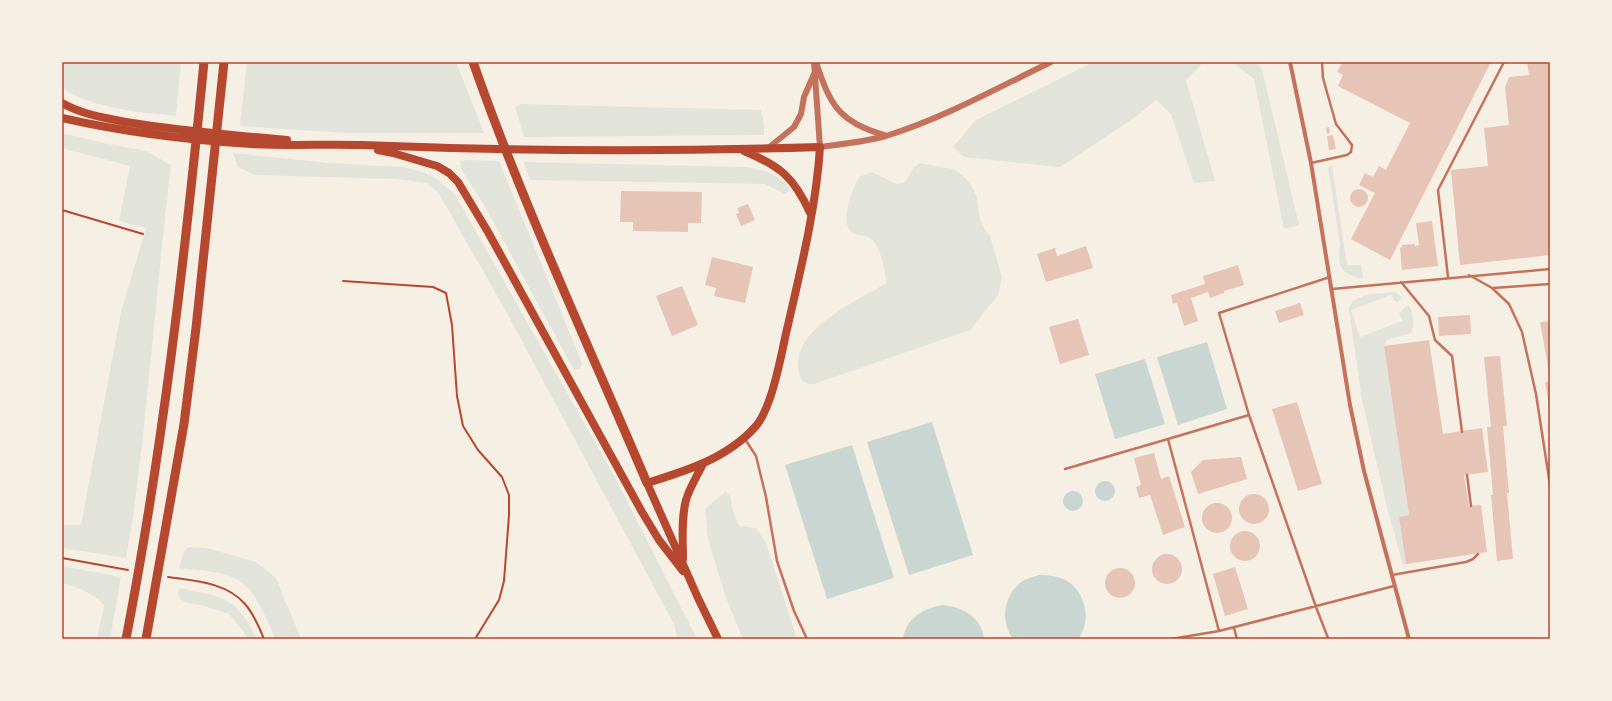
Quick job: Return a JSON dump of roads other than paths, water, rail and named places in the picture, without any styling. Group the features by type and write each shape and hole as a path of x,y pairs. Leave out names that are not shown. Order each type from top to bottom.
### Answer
{"highway":[{"path":"126,639 147,520 176,326 204,62"},
{"path":"473,62 514,168 647,482"},
{"path":"146,639 184,424 196,328 224,63"}],"main road":[{"path":"62,104 105,118 157,131"},
{"path":"62,118 100,126 252,140 470,150 767,149 820,147 811,213 801,268 775,377 763,414 757,425 728,451 703,464 647,482 690,581 718,639"},
{"path":"350,145 393,153 437,166 449,173 458,182 488,232 642,512 659,540 690,581"},
{"path":"740,149 776,166 788,176 802,194 811,213"},
{"path":"683,564 683,520 686,500 703,464"}],"street":[{"path":"815,62 814,73 820,147 886,136 918,125 942,116 1051,62"},
{"path":"815,62 824,87 834,106 850,122 886,136"},
{"path":"1290,62 1311,163 1350,405 1364,471 1409,639"},
{"path":"767,149 794,127 801,114 804,97 814,73"}],"lane":[{"path":"1311,163 1347,155 1351,152 1352,145 1336,124 1323,78 1322,62"},
{"path":"1448,277 1438,190 1504,62"},
{"path":"1332,289 1550,268"},
{"path":"1469,275 1492,288 1509,304 1522,332 1536,394 1550,485"},
{"path":"1328,638 1249,415 1219,313 1330,277"},
{"path":"1401,282 1429,316 1434,340 1452,356 1462,432"},
{"path":"1492,288 1550,284"},
{"path":"1065,469 1249,415"},
{"path":"744,438 756,456 766,497 777,561 794,612 807,639"},
{"path":"1168,439 1219,632"},
{"path":"1467,475 1472,506"},
{"path":"1391,575 1466,562 1473,559 1478,554"},
{"path":"1170,639 1219,632 1394,586"},
{"path":"1234,628 1237,639"}]}
